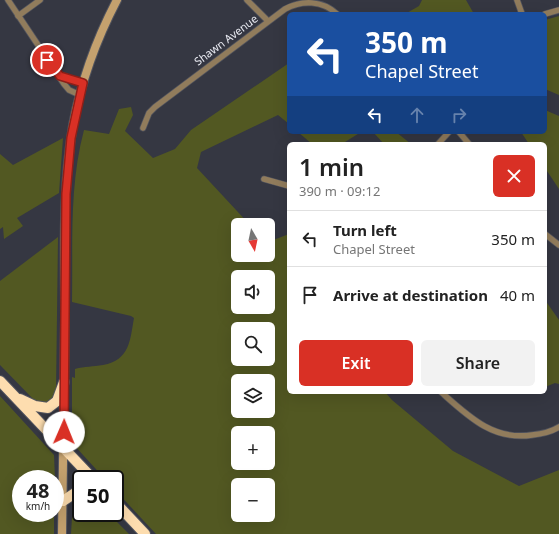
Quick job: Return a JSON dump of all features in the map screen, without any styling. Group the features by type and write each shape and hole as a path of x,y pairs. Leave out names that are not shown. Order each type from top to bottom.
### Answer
{"highway":[{"path":"0,381 85,470"},
{"path":"14,395 35,406 48,408 57,402 64,382"},
{"path":"124,512 145,534"}],"main road":[{"path":"64,470 66,194 71,138 83,83 98,39 116,0"},
{"path":"62,522 62,534"}],"street":[{"path":"8,0 56,73 69,90 80,95"},
{"path":"18,16 40,0"},
{"path":"247,0 268,21"},
{"path":"516,0 521,12"},
{"name":"Shawn Avenue","path":"143,128 149,113 155,107 268,21 292,5 307,2 322,5 334,12"},
{"path":"547,13 559,10"},
{"path":"56,73 63,77 83,83"},
{"path":"440,142 447,134"},
{"path":"461,134 467,142"},
{"path":"264,179 287,185"},
{"path":"547,236 559,245"},
{"path":"442,394 480,425 496,433 511,436 527,436 540,434 559,427"}],"green space":[{"path":"422,0 466,0 473,12 408,12 419,6"},
{"path":"559,16 559,95 547,90 547,19"},
{"path":"287,64 287,122 278,115 201,152 197,168 243,218 231,218 231,262 275,262 275,239 287,235 287,394 387,394 453,451 519,486 559,470 559,534 156,534 124,500 124,470 97,470 73,444 72,435 72,377 75,378 75,369 103,365 119,359 124,354 130,341 134,318 72,302 72,237 74,194 79,151 84,130 109,134 119,109 131,107 133,115 125,131 153,158 175,149 191,130"},
{"path":"547,111 559,116 559,189 547,171 547,142 528,142 522,134 547,134"},
{"path":"300,134 358,134 345,142 310,142"},
{"path":"375,134 398,134 408,142 382,142"},
{"path":"63,138 59,193 17,218 23,226 4,239 3,227 0,229 0,154 13,165"},
{"path":"58,237 56,391 55,397 50,403 36,402 0,365 0,281"},
{"path":"547,303 559,320 559,384 555,383 547,386"},
{"path":"0,396 54,455 55,470 12,470 12,522 54,522 54,534 0,534"},
{"path":"72,518 72,522 117,522 129,534 71,534"}],"route":[{"path":"47,60 56,73 60,76 83,83 76,109 71,138 66,194 64,432"}]}
